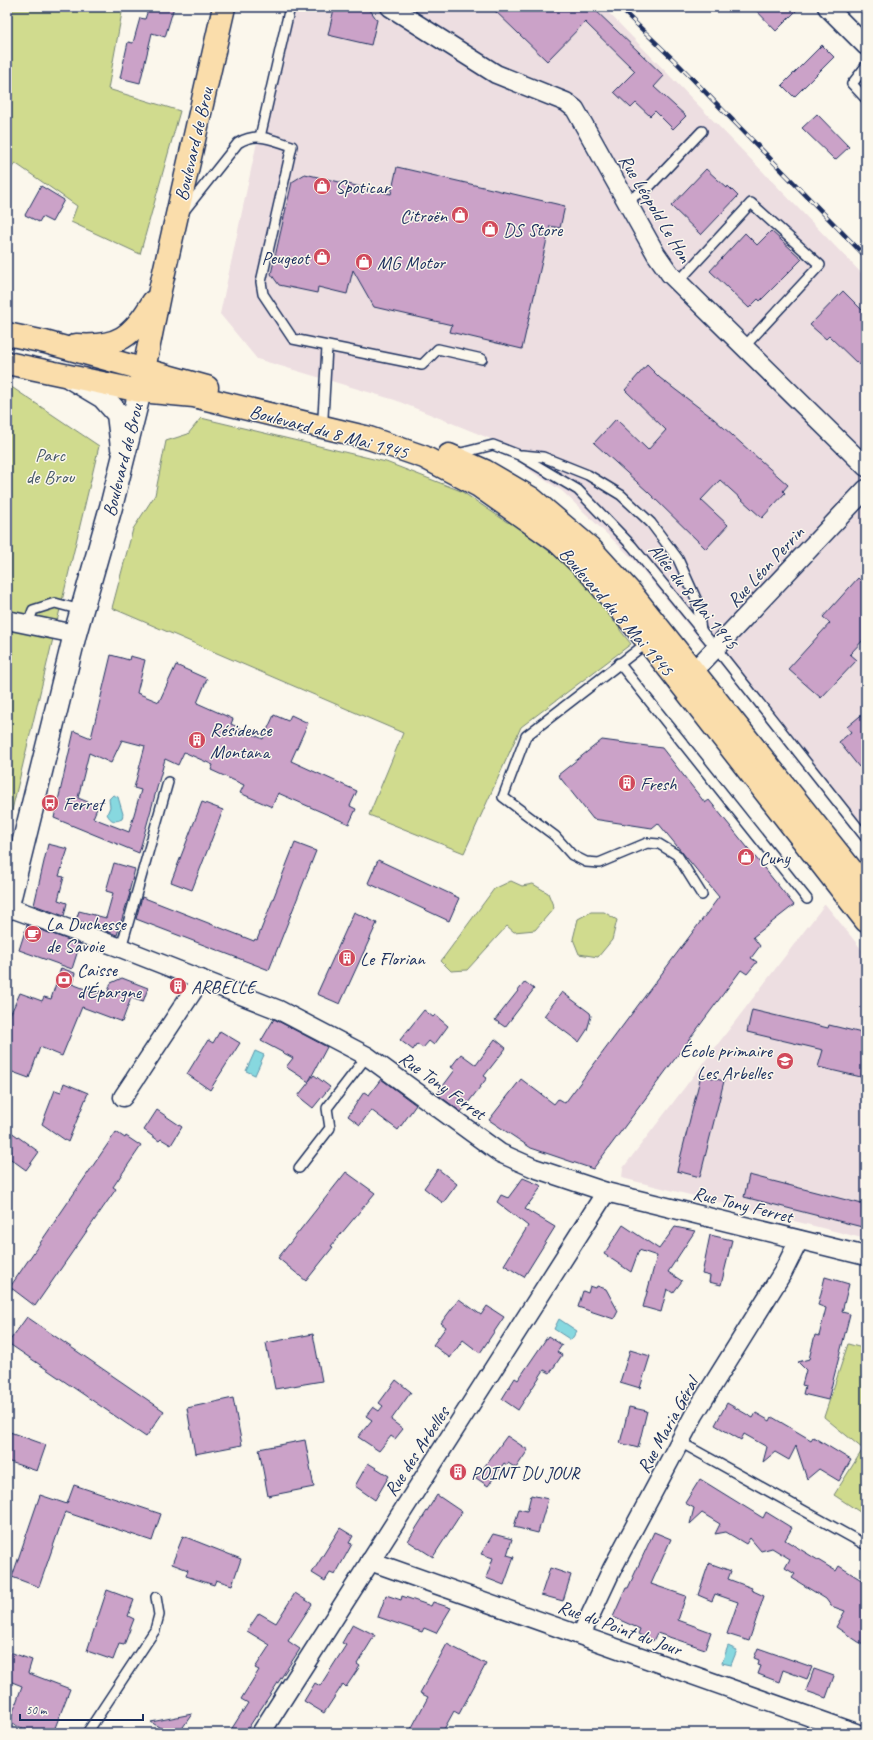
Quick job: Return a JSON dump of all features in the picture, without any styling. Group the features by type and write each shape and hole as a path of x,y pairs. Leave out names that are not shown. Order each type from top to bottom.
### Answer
{"main road":[{"name":"Boulevard de Brou","path":"8,908 81,610 123,462 175,221 224,7"},
{"path":"7,334 45,342 90,346 115,342 131,333 141,322 160,290"},
{"path":"45,342 141,380"},
{"path":"7,363 64,375 141,380"},
{"path":"64,375 87,386 104,397 118,414 123,462"},
{"name":"Boulevard du 8 Mai 1945","path":"141,380 323,416 420,442 485,471 531,498 590,548 632,594 866,888"},
{"name":"Boulevard du 8 Mai 1945","path":"141,380 194,396 369,438 424,457 479,486 558,542 591,574 648,642 825,878 866,921"}],"street":[{"name":"Rue Léopold Le Hon","path":"390,7 496,74 566,102 575,109 656,254 670,274 866,467"},
{"path":"826,7 866,46"},
{"name":"Rue Léon Perrin","path":"694,671 866,489"},
{"path":"7,620 75,634"},
{"name":"Rue Tony Ferret","path":"8,908 121,948 279,1010 367,1056 500,1153 534,1168 606,1192 866,1256"},
{"path":"123,1097 201,979"},
{"name":"Rue des Arbelles","path":"261,1733 606,1192"},
{"name":"Rue Maria Géral","path":"580,1635 612,1569 694,1415 783,1272 799,1240"},
{"name":"Rue du Point du Jour","path":"370,1561 856,1733"}],"lane":[{"path":"260,136 290,7"},
{"path":"866,66 852,84 866,99"},
{"path":"626,201 648,188 702,131"},
{"path":"175,221 238,143 248,138 260,136 292,146 261,282 263,294 293,339 422,365 438,349 482,359"},
{"path":"678,282 751,203 820,265 744,347"},
{"path":"323,416 327,347"},
{"name":"Allée du 8 Mai 1945","path":"450,456 492,445 519,455 578,490 632,546 716,648 866,838"},
{"path":"519,455 543,457 588,475 621,495 651,523 678,559 697,601 702,631"},
{"path":"28,624 33,610 55,604 81,610"},
{"path":"648,642 526,736 503,797 555,836 572,856 586,862 598,863 647,843 659,844 677,855 702,895"},
{"path":"619,663 807,899"},
{"path":"121,948 168,782"},
{"path":"299,1168 330,1128 327,1108 367,1056"},
{"path":"680,1442 864,1544"},
{"path":"88,1733 155,1630 159,1615 156,1597"}],"shaded area":[{"path":"286,7 603,7 866,278 866,848 730,676 635,561 562,491 532,472 491,439 395,400 257,359 220,314"},
{"name":"École primaire Les Arbelles","path":"825,904 866,955 866,1239 622,1178 623,1168"}],"green space":[{"path":"7,7 123,7 108,89 180,111 140,254 71,222 77,206 15,163 7,175"},
{"name":"Parc de Brou","path":"7,384 99,446 7,831"},
{"path":"201,418 386,462 461,491 507,522 512,523 566,564 594,594 614,622 619,623 620,630 631,644 521,727 464,853 369,815 403,733 112,608 133,529 155,495 166,441 188,434"},
{"path":"511,881 522,886 533,884 548,893 554,908 535,930 514,932 507,926 467,970 451,971 441,961 494,889"},
{"path":"591,912 604,912 617,920 612,940 598,957 579,954 573,939 578,919"},
{"path":"848,1344 866,1349 866,1516 834,1495 863,1449 824,1417"}],"water":[{"path":"113,795 118,797 123,814 122,819 117,821 113,821 107,814 110,807 109,799"},
{"path":"255,1051 264,1055 255,1075 246,1071"},
{"path":"559,1319 577,1331 571,1340 554,1329"},
{"path":"728,1646 737,1650 731,1665 722,1663"}],"building":[{"path":"149,7 174,7 165,37 152,33 140,83 120,78 128,42 133,43 140,18 145,19"},
{"path":"340,7 367,7 370,10 377,20 371,45 328,35 334,9 339,10"},
{"path":"491,7 592,7 664,76 654,87 686,116 673,129 655,111 650,116 636,103 631,108 614,92 635,71 585,22 547,61"},
{"path":"753,7 800,7 776,31"},
{"path":"822,45 834,57 794,97 782,85"},
{"path":"817,114 849,147 835,160 802,128"},
{"path":"397,167 565,206 560,228 550,226 522,349 450,332 452,325 374,307 353,270 347,294 318,287 317,293 279,285 271,274 292,182 305,174 391,194"},
{"path":"706,169 738,196 701,235 671,206"},
{"path":"41,186 64,200 52,222 42,217 39,222 25,215"},
{"path":"771,231 802,259 760,301 758,299 749,308 710,271 745,233 757,245"},
{"path":"843,291 866,314 866,357 859,365 829,336 826,339 810,325"},
{"path":"647,365 660,378 714,419 788,485 783,491 785,493 762,518 720,480 701,500 728,525 706,549 648,492 594,443 616,419 648,450 666,430 625,390"},
{"path":"858,578 866,586 866,637 850,654 857,660 821,698 788,669 830,623 823,617"},
{"name":"Résidence Montana","path":"111,655 129,660 130,656 145,660 137,693 159,702 176,665 207,679 197,703 233,719 231,724 263,739 274,715 288,721 291,715 308,723 291,761 357,791 350,806 356,809 349,824 278,793 272,807 240,793 244,785 211,770 213,765 184,752 178,765 165,759 139,853 54,818 74,731 91,738","holes":["122,740 145,746 134,788 141,790 129,832 93,818 98,806 78,798 89,753 111,763"]},
{"path":"866,711 866,761 859,767 839,742 851,732 847,727"},
{"path":"602,740 662,748 705,803 709,800 794,905 753,937 760,946 751,958 757,962 747,974 741,970 593,1169 531,1148 489,1120 521,1079 554,1104 558,1099 565,1103 719,897 658,823 652,828 593,819 558,775"},
{"path":"202,802 223,810 192,890 171,882"},
{"path":"295,843 316,851 269,970 136,919 142,897 254,941 255,939 257,940"},
{"path":"48,844 68,849 59,876 64,877 58,900 67,903 64,916 34,905"},
{"path":"378,860 459,898 449,921 368,883"},
{"path":"114,863 135,869 130,893 117,935 76,920 79,911 106,918 113,893 106,891"},
{"name":"Le Florian","path":"354,912 377,923 340,1004 317,994"},
{"path":"27,925 80,944 72,969 19,950"},
{"path":"61,968 75,973 72,984 98,994 99,991 107,994 111,983 122,978 148,988 143,1002 131,998 122,1022 82,1007 62,1056 40,1047 29,1078 7,1070 7,1022 20,993 42,1001 44,997 51,999"},
{"path":"525,982 534,989 505,1027 495,1020"},
{"path":"562,992 590,1013 591,1016 587,1030 579,1042 544,1016"},
{"path":"424,1010 433,1017 435,1015 448,1026 434,1045 429,1041 423,1048 417,1044 413,1050 400,1040"},
{"path":"752,1010 828,1028 829,1025 866,1034 866,1070 863,1069 861,1077 818,1067 823,1050 747,1032"},
{"path":"274,1019 327,1047 309,1081 314,1075 330,1087 313,1108 298,1096 309,1082 286,1067 293,1058 261,1041"},
{"path":"220,1031 240,1043 210,1090 187,1074 208,1040 213,1043"},
{"path":"495,1039 506,1048 484,1076 487,1078 461,1112 437,1094 455,1070 451,1067 461,1054 476,1065"},
{"path":"701,1075 724,1081 700,1177 677,1171"},
{"path":"381,1079 416,1105 398,1130 371,1110 360,1125 348,1116 364,1092 369,1095"},
{"path":"64,1083 88,1093 68,1142 42,1124 55,1090 61,1092"},
{"path":"157,1110 182,1127 171,1145 161,1139 159,1141 144,1130"},
{"path":"7,1129 39,1152 26,1170 8,1157 12,1151 7,1148"},
{"path":"116,1132 125,1138 126,1136 141,1146 113,1187 116,1189 35,1306 10,1287"},
{"path":"438,1169 457,1184 443,1203 424,1188"},
{"path":"346,1172 375,1193 331,1246 333,1247 306,1281 278,1258"},
{"path":"749,1175 866,1205 866,1228 744,1197"},
{"path":"523,1178 542,1186 525,1209 555,1227 524,1277 504,1265 528,1226 497,1202 501,1195 508,1198"},
{"path":"623,1225 659,1249 675,1227 695,1231 668,1272 682,1281 673,1293 667,1289 661,1312 643,1307 657,1256 639,1250 631,1272 604,1254"},
{"path":"710,1235 732,1240 721,1285 709,1282 710,1276 702,1274"},
{"path":"825,1277 849,1284 842,1312 850,1314 828,1400 803,1394 805,1386 802,1385 806,1370 798,1362 809,1359 815,1335 819,1336 826,1308 818,1305"},
{"path":"590,1286 596,1288 597,1286 606,1289 618,1311 614,1319 578,1307 583,1291 588,1293"},
{"path":"459,1299 481,1315 487,1306 504,1317 480,1353 463,1340 450,1358 433,1345 446,1327 441,1323"},
{"path":"27,1317 164,1411 146,1437 8,1343"},
{"path":"313,1334 322,1381 275,1389 266,1343"},
{"path":"548,1336 562,1345 557,1352 562,1355 550,1373 544,1370 518,1410 502,1399 515,1378 518,1380"},
{"path":"630,1350 650,1356 640,1388 620,1382"},
{"path":"396,1380 411,1392 391,1420 403,1429 395,1439 391,1436 379,1451 358,1437 372,1420 366,1416 373,1407 379,1411 383,1406 379,1403"},
{"path":"233,1398 242,1445 195,1454 187,1408"},
{"path":"727,1403 753,1418 756,1413 770,1421 772,1417 811,1440 813,1437 851,1460 839,1481 819,1469 807,1479 796,1446 789,1460 775,1452 763,1462 767,1447 744,1434 741,1440 715,1425"},
{"path":"629,1407 647,1411 638,1448 620,1443"},
{"path":"7,1431 46,1445 37,1471 7,1461"},
{"path":"507,1436 528,1450 516,1468 508,1463 507,1465 504,1463 488,1486 476,1478"},
{"path":"305,1440 314,1487 268,1496 259,1449"},
{"path":"368,1463 389,1476 375,1500 355,1486"},
{"path":"700,1479 763,1518 766,1512 792,1528 785,1540 836,1571 839,1566 866,1583 866,1647 836,1627 845,1611 831,1606 826,1599 792,1578 795,1574 785,1568 790,1559 772,1548 761,1551 750,1538 746,1544 726,1532 715,1534 720,1524 702,1513 690,1524 694,1508 685,1503"},
{"path":"74,1485 161,1514 152,1541 65,1512 39,1587 12,1577 40,1495 67,1504"},
{"path":"437,1495 462,1512 433,1557 408,1541"},
{"path":"531,1495 548,1499 538,1533 514,1527 519,1509 527,1511"},
{"path":"340,1528 353,1536 349,1543 352,1544 335,1575 330,1573 325,1581 312,1573"},
{"path":"654,1532 671,1539 651,1584 686,1596 678,1620 711,1632 705,1649 657,1633 653,1641 638,1634 640,1629 613,1617"},
{"path":"493,1534 512,1539 507,1555 514,1557 504,1585 486,1578 493,1558 481,1554"},
{"path":"183,1536 241,1559 232,1585 216,1580 214,1585 186,1576 188,1570 172,1564"},
{"path":"709,1563 731,1571 728,1579 752,1588 751,1590 764,1596 749,1641 727,1634 738,1602 715,1594 712,1601 698,1595"},
{"path":"550,1568 571,1575 563,1601 541,1595"},
{"path":"107,1590 134,1600 128,1616 134,1619 124,1645 119,1644 113,1660 87,1651"},
{"path":"295,1593 312,1604 288,1641 300,1649 245,1733 229,1733 248,1703 241,1699 259,1670 255,1668 270,1645 247,1631 259,1613 276,1623"},
{"path":"386,1595 401,1600 402,1596 431,1606 433,1602 451,1608 436,1633 424,1628 422,1632 378,1617"},
{"path":"353,1624 375,1635 357,1664 360,1666 346,1687 343,1684 324,1713 304,1701 315,1683 320,1686 346,1645 342,1643"},
{"path":"447,1644 486,1664 459,1714 454,1711 442,1733 409,1733 428,1697 420,1693"},
{"path":"758,1648 812,1667 807,1679 783,1670 779,1682 758,1674 761,1666 758,1665 759,1660 754,1658"},
{"path":"7,1651 32,1660 28,1673 70,1689 53,1733 36,1733 9,1723 22,1686 7,1680"},
{"path":"814,1669 834,1676 826,1698 806,1691"},
{"path":"192,1714 179,1733 168,1733 151,1722"}],"railway":[{"path":"619,7 679,65 866,257"}],"place":[{"name":"Spoticar","path":"322,186"},
{"name":"Citroën","path":"460,215"},
{"name":"DS Store","path":"490,229"},
{"name":"Peugeot","path":"322,257"},
{"name":"MG Motor","path":"364,262"},
{"name":"Résidence Montana","path":"197,740"},
{"name":"Fresh","path":"627,783"},
{"name":"Ferret","path":"50,803"},
{"name":"Cuny","path":"746,857"},
{"name":"La Duchesse de Savoie","path":"33,934"},
{"name":"Le Florian","path":"347,958"},
{"name":"Caisse d'Épargne","path":"64,980"},
{"name":"ARBELLE","path":"178,986"},
{"name":"École primaire Les Arbelles","path":"785,1061"},
{"name":"POINT DU JOUR","path":"458,1472"}]}
